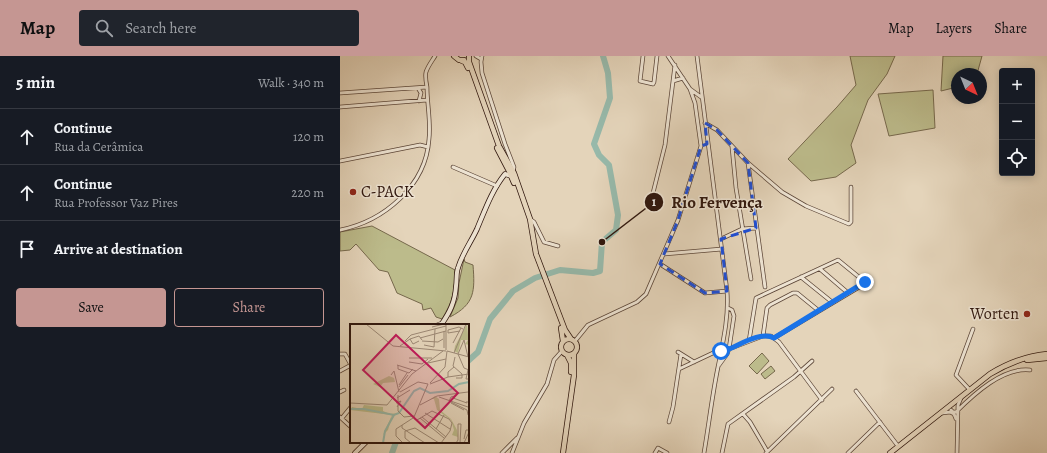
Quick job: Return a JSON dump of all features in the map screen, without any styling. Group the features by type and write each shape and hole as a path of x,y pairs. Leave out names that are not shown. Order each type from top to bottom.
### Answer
{"main road":[{"path":"454,56 456,59 465,62 468,66 498,150 512,174 527,218 532,248 564,330 573,340 577,349 574,354 574,375 562,453"},
{"path":"462,61 469,56"},
{"path":"469,56 469,62 499,146 530,219 537,260"},
{"path":"550,294 563,333 563,342 561,345 562,351 567,355 571,362 562,453"},
{"path":"563,342 567,339 573,340"},
{"path":"567,355 574,354"},
{"path":"890,453 990,374 1016,361 1047,354"},
{"path":"1016,361 1047,358"}],"street":[{"path":"340,230 354,227 363,223 391,206 401,198 417,179 423,167 428,147 429,130 426,71 435,56"},
{"path":"441,324 454,302 458,268 463,254 476,231 497,186 505,174 512,174 514,167 486,84 482,69 482,58 476,56"},
{"path":"643,56 640,82 653,84 657,56"},
{"path":"573,340 588,325 641,299 646,294 678,220 700,146 700,137 695,103 690,89 668,56"},
{"path":"697,56 707,144 728,291 728,308 704,453"},
{"path":"651,201 665,145 674,65"},
{"path":"673,81 683,78"},
{"path":"340,93 426,87"},
{"path":"418,88 421,93 419,101"},
{"path":"690,89 702,97"},
{"path":"340,107 427,100"},
{"path":"695,103 702,103"},
{"path":"705,123 717,130 748,163 776,188 796,201 849,224 851,222 851,187"},
{"path":"700,137 706,136"},
{"path":"700,146 707,144"},
{"path":"340,161 420,145 428,147"},
{"path":"732,147 742,230 751,279"},
{"path":"748,163 765,287"},
{"path":"501,180 506,165"},
{"path":"453,167 497,186"},
{"path":"530,219 534,222 544,242 558,246"},
{"path":"720,239 742,230 756,228"},
{"path":"664,254 722,249"},
{"path":"749,341 756,298 838,260 865,282"},
{"path":"660,264 705,293 728,291"},
{"path":"820,268 848,292"},
{"path":"801,277 832,302"},
{"path":"774,338 870,280"},
{"path":"763,336 767,308 793,293 797,293 819,310"},
{"path":"718,369 727,354 734,316 732,310 728,308"},
{"path":"970,390 956,375 973,329"},
{"path":"679,369 721,351 763,336 771,336 779,342 822,400"},
{"path":"722,344 728,349"},
{"path":"512,453 524,423 548,384 555,359 562,351"},
{"path":"721,351 727,354"},
{"path":"669,422 673,407 680,353 694,362"},
{"path":"340,354 347,355 350,362"},
{"path":"722,453 727,426 730,422 801,372 812,361"},
{"path":"340,370 350,365"},
{"path":"951,410 954,412 998,378 1011,372 1025,369 1030,370"},
{"path":"743,414 750,422 767,452 832,389"},
{"path":"340,392 344,390"},
{"path":"856,391 898,446"},
{"path":"957,453 958,409 959,402 963,395"},
{"path":"952,404 958,409"},
{"path":"952,404 951,410 957,420"},
{"path":"350,408 341,417 350,426"},
{"path":"939,414 947,411 954,414"},
{"path":"848,453 880,422"},
{"path":"502,453 518,436"},
{"path":"355,453 365,443"},
{"path":"655,453 658,448 667,453"}],"highlighted area":[{"path":"705,123 717,130 748,163 756,228 721,239 727,291 705,293 660,264 678,220 701,146 707,144"}],"shaded area":[{"path":"850,56 895,56 887,74 868,100 851,145 856,163 836,177 811,181 788,159 856,85"},
{"path":"943,56 982,56 979,68 951,68 951,88 941,91"},
{"path":"933,90 935,128 889,136 878,94"},
{"path":"372,226 455,270 453,296 442,319 436,317 431,308 423,310 422,304 397,293 388,272 379,270 356,244 350,250 340,251 340,232"},
{"path":"464,259 465,262 473,265 474,282 472,296 464,307 450,317 458,298 459,283"},
{"path":"762,353 769,361 757,374 749,366"},
{"path":"771,366 775,371 765,379 761,374"}],"waterway":[{"path":"469,360 478,352 490,319 513,291 535,278 560,270 593,273 600,271 602,242 616,230 618,215 609,165 599,155 594,144 610,98 608,73 603,56"},
{"path":"392,453 396,443"}],"place":[{"name":"C-PACK","path":"353,192"},
{"name":"Rio Fervença","path":"602,242"},
{"name":"Worten","path":"1027,314"}],"route":[{"path":"721,351 767,335 774,338 865,282"}]}
